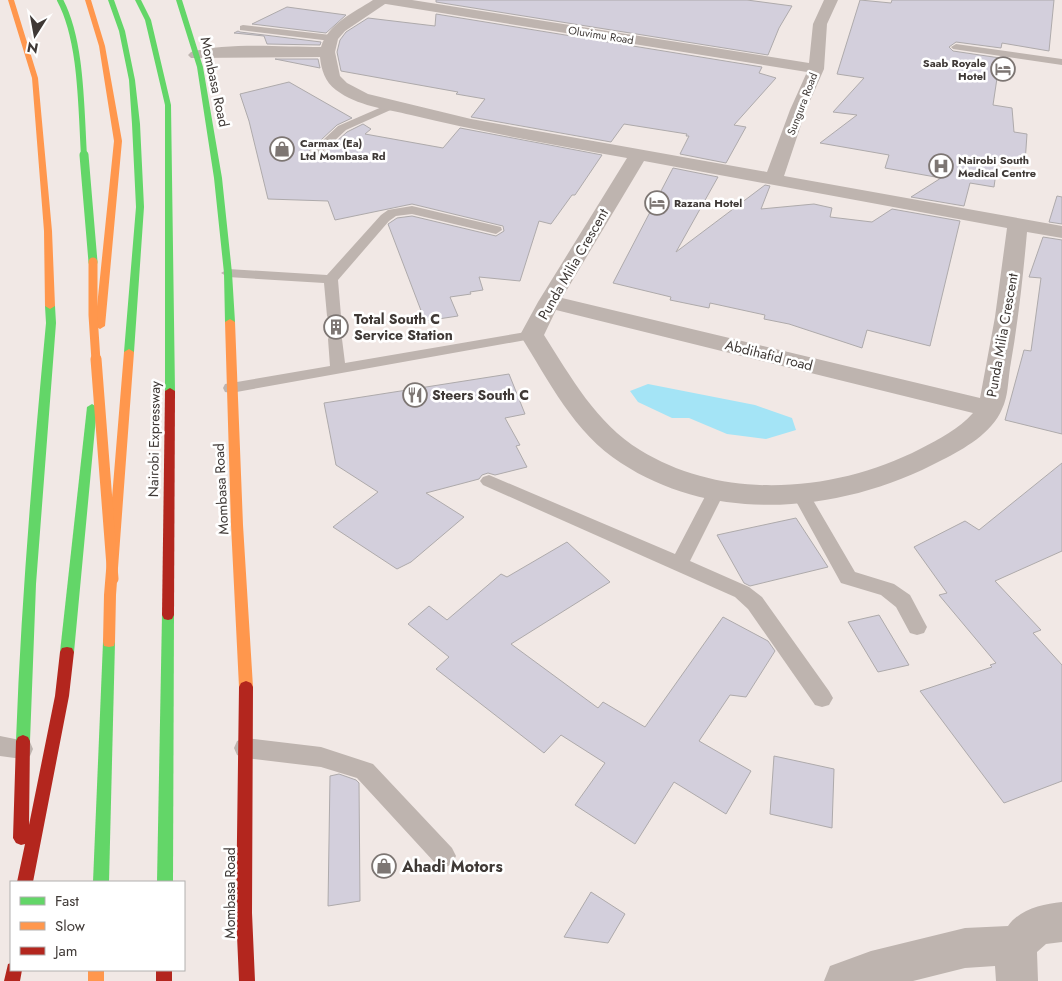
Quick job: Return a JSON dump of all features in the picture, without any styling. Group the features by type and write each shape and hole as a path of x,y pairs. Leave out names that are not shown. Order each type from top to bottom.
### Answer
{"highway":[{"path":"11,0 35,78 48,232 51,323 35,494 24,682 20,881"},
{"path":"60,0 67,13 76,53 93,262 93,314 113,579"},
{"path":"25,881 62,696 78,559 118,141 102,46 88,0"},
{"name":"Nairobi Expressway","path":"101,881 110,596 113,579 140,207 132,80 122,31 111,0"},
{"name":"Nairobi Expressway","path":"138,0 148,20 168,105 170,360 165,881"},
{"name":"Mombasa Road","path":"179,0 200,67 218,178 228,273 231,388 246,675 244,913 247,981"},
{"path":"168,105 174,82"}],"street":[{"path":"382,0 340,28 329,45 329,66 333,77 341,86 362,98 471,124 1062,232"},
{"name":"Oluvimu Road","path":"386,0 816,69"},
{"name":"Sungura Road","path":"774,178 798,110 816,69 820,24 831,0"},
{"path":"196,55 329,45"},
{"name":"Punda Milia Crescent","path":"638,155 549,302 532,335 584,415 631,457 671,477 716,491 763,496 801,494 869,482 916,465 970,432 990,409 1012,291 1018,224"},
{"name":"Abdihafid road","path":"549,302 990,409"},
{"path":"845,981 871,971 965,948 1041,937"}],"lane":[{"path":"243,28 329,45"},
{"path":"956,47 1062,62"},
{"path":"312,156 342,128 391,106"},
{"path":"334,316 331,279 385,218 392,213 412,210 496,230"},
{"path":"228,273 331,279"},
{"path":"231,388 532,335"},
{"path":"335,339 338,370"},
{"path":"489,481 742,592 755,603 822,698"},
{"path":"680,564 716,491"},
{"path":"801,494 848,578 887,589 903,602 917,626"},
{"path":"0,746 22,749"},
{"path":"246,748 328,758 348,763 365,771 444,856"}],"water":[{"path":"648,384 755,405 792,418 796,430 766,439 727,434 689,418 672,418 638,402 630,391"}],"building":[{"path":"436,0 747,0 792,6 779,28 768,55 436,2"},
{"path":"860,0 891,3 892,0 1054,0 1049,51 1002,43 1001,48 956,42 949,47 953,51 1000,58 993,105 1012,108 1014,132 1027,134 1025,163 998,158 994,187 970,183 964,206 911,197 941,178 885,168 889,155 820,143 857,115 833,112 864,78 837,74"},
{"path":"287,7 346,15 326,33 252,24"},
{"path":"436,14 762,67 759,73 776,78 734,125 746,127 726,163 680,154 689,136 686,136 687,134 624,124 611,142 471,117 485,99 456,94 458,92 341,71 337,52 340,40 346,32 368,18 435,26"},
{"path":"238,31 321,42 320,45 267,44 264,36 234,33"},
{"path":"275,59 318,59 320,68"},
{"path":"289,82 352,118 337,125 305,155 305,158 311,161 317,159 347,132 363,124 371,129 365,134 443,148 460,128 602,155 575,195 572,195 551,224 539,221 520,281 479,277 483,290 450,297 458,316 425,321 388,224 397,218 412,216 496,236 504,231 503,226 412,204 335,220 328,201 268,199 249,121 240,94"},
{"path":"673,168 718,177 676,252 765,185 770,186 761,209 814,204 832,208 830,217 872,222 892,209 960,221 930,346 867,330 862,348 789,324 764,319 765,315 710,303 709,308 670,300 671,297 613,283"},
{"path":"1057,196 1062,197 1062,224 1049,222"},
{"path":"1043,237 1062,240 1062,434 1005,420 1024,350 1031,351 1041,278 1029,277"},
{"path":"509,374 525,414 505,418 520,445 516,446 527,467 495,475 488,473 482,475 479,479 426,493 464,517 411,562 397,569 333,527 378,492 336,465 324,403"},
{"path":"1062,463 1062,551 995,581 1041,630 1033,633 1062,665 1062,781 1004,803 920,691 992,667 990,665 996,663 939,595 947,593 914,547 965,521 979,530"},
{"path":"796,518 828,567 750,586 744,583 717,535"},
{"path":"567,542 610,582 511,644 598,708 603,702 645,727 723,617 768,641 775,651 746,697 730,695 699,741 751,771 726,814 674,782 635,844 575,805 605,763 561,735 544,753 436,669 449,657 408,624 429,606 447,620 501,574 507,577"},
{"path":"879,615 909,665 878,672 848,622"},
{"path":"774,756 834,769 832,828 770,814"},
{"path":"339,774 356,780 359,783 360,901 328,906 330,776"},
{"path":"591,892 625,914 608,943 564,937"}],"traffic: fast":[{"path":"60,0 67,13 76,53 93,262"},
{"path":"111,0 122,31 132,80 136,124 140,207 129,352"},
{"path":"138,0 148,20 168,105 170,391"},
{"path":"179,0 200,67 218,178 228,273 230,322"},
{"path":"23,741 30,584 51,323 50,306"},
{"path":"67,652 92,407"},
{"path":"165,881 168,615"},
{"path":"101,881 109,642"}],"traffic: slow":[{"path":"11,0 35,78 48,231 50,306"},
{"path":"88,0 102,46 118,141 100,326"},
{"path":"93,262 93,315 113,579"},
{"path":"230,322 237,525 246,687"},
{"path":"109,642 110,595 129,352"},
{"path":"96,971 96,981"}],"traffic: jam":[{"path":"168,615 170,391"},
{"path":"25,881 62,696 67,652"},
{"path":"246,687 244,913 247,981"},
{"path":"21,838 23,741"},
{"path":"12,981 14,971"},
{"path":"164,971 164,981"}],"place":[{"name":"Saab Royale Hotel","path":"1003,69"},
{"name":"Carmax (Ea) Ltd Mombasa Rd","path":"282,149"},
{"name":"Nairobi South Medical Centre","path":"941,166"},
{"name":"Razana Hotel","path":"657,203"},
{"name":"Total South C Service Station","path":"336,327"},
{"name":"Steers South C","path":"415,395"},
{"name":"Ahadi Motors","path":"384,866"}]}
